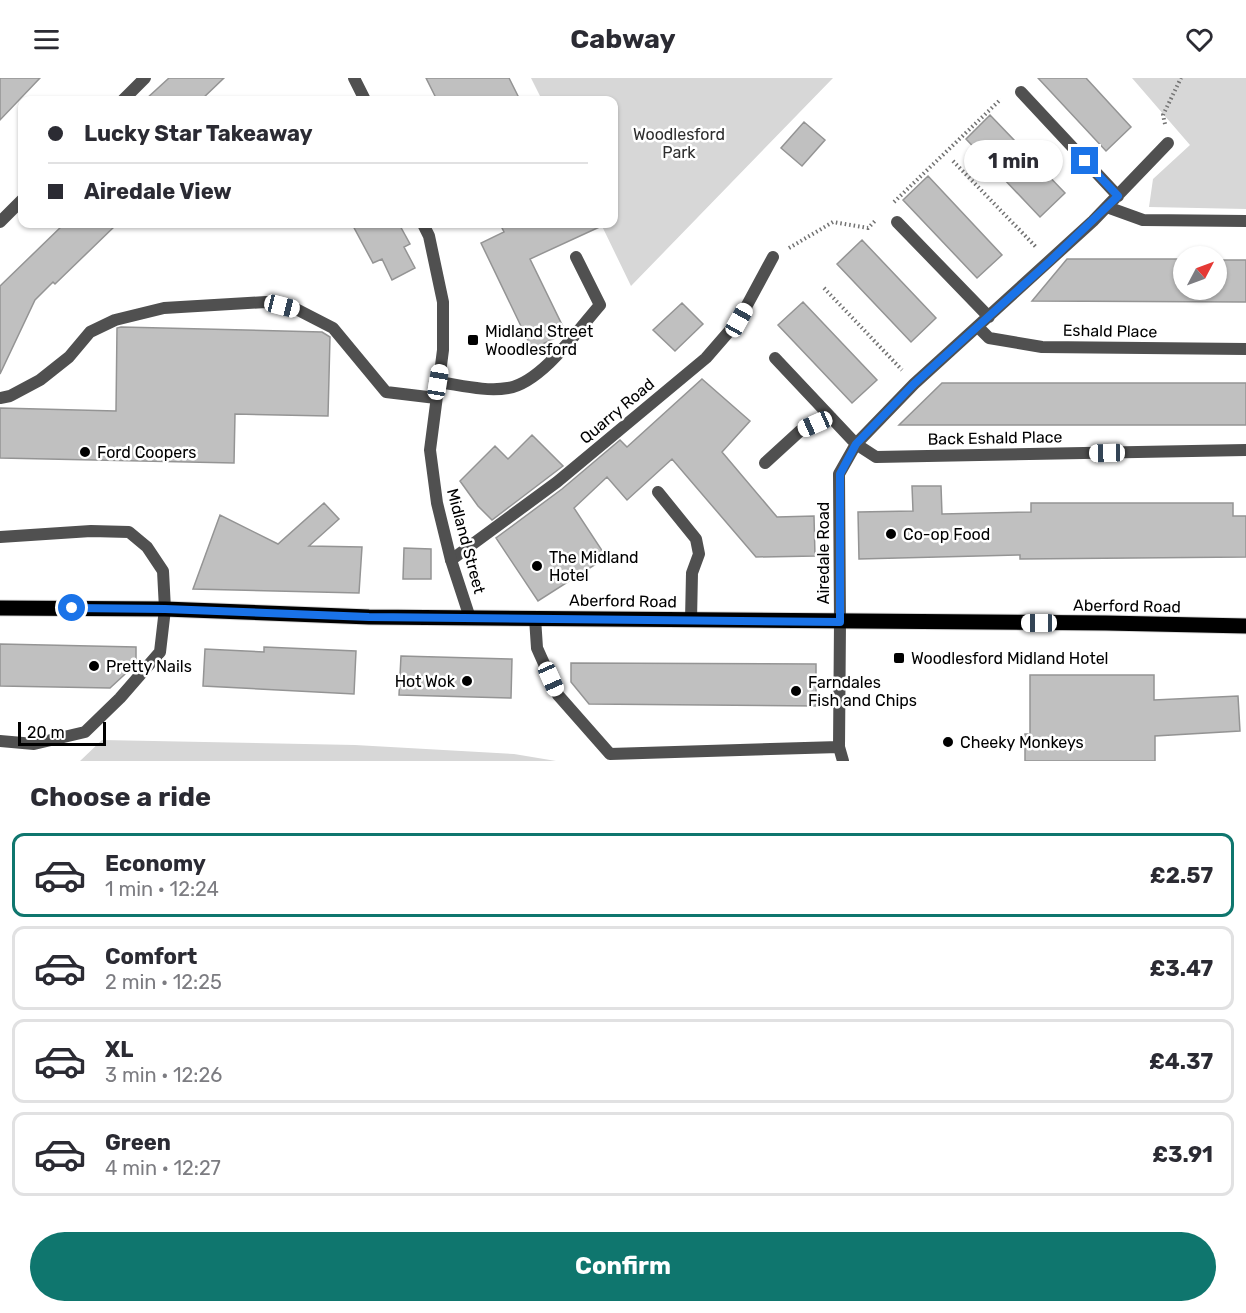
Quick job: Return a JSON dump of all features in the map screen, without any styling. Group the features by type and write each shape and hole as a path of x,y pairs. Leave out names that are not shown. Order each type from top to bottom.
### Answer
{"main road":[{"name":"Aberford Road","path":"0,608 165,609 369,617 1246,626"}],"street":[{"path":"127,96 145,78"},
{"path":"354,78 363,96"},
{"path":"1021,92 1118,196"},
{"name":"Airedale Road","path":"843,761 839,747 840,474 856,444 914,384 1107,207 1168,143"},
{"path":"2,216 18,203"},
{"path":"1107,207 1143,220 1246,221"},
{"path":"897,222 989,317"},
{"name":"Midland Street","path":"425,228 429,236 443,302 443,351 430,450 437,503 451,560 470,618"},
{"path":"438,382 491,389 509,388 540,373 600,305 576,257"},
{"name":"Quarry Road","path":"451,560 557,482 706,358 739,320 773,257"},
{"path":"0,398 10,396 40,381 69,357 90,332 115,320 164,308 266,302 298,310 333,327 386,392 436,398"},
{"name":"Eshald Place","path":"978,327 989,338 1042,347 1246,349"},
{"name":"Back Eshald Place","path":"775,358 856,444 876,457 1246,450"},
{"path":"765,463 800,431 831,418"},
{"path":"658,492 696,539 699,554 692,573 691,620"},
{"path":"0,537 91,531 129,532 147,547 163,571 165,609 159,652 120,698 86,732 34,744 0,741"},
{"path":"535,618 537,648 558,695 610,754 839,747"}],"path":[{"path":"1168,143 1163,115 1181,78"},
{"path":"892,204 1007,94"},
{"path":"954,161 1050,261"},
{"path":"773,257 833,222 868,228 884,212"},
{"path":"824,288 914,384"}],"green space":[{"name":"Woodlesford Park","path":"531,78 833,78 631,286 603,228 618,228 618,96 540,96"},
{"path":"1132,78 1246,78 1246,209 1149,207 1153,179 1190,145"},
{"path":"102,740 355,745 514,754 556,761 80,761"}],"building":[{"path":"0,78 40,78 23,96 18,96 18,101 0,120"},
{"path":"169,78 224,78 205,96 149,96"},
{"path":"426,78 509,78 518,96 435,96"},
{"path":"1038,78 1086,78 1131,127 1106,151"},
{"path":"990,115 1065,193 1040,217 966,139"},
{"path":"804,122 825,140 802,166 781,148"},
{"path":"928,176 1002,255 977,278 903,200"},
{"path":"60,228 113,228 55,284 53,282 35,300 0,374 0,286"},
{"path":"354,228 401,228 410,244 404,247 415,268 392,280 382,259 373,263"},
{"path":"502,228 597,228 530,259 566,333 532,349 481,243 504,232"},
{"path":"862,240 936,318 911,342 837,264"},
{"path":"1067,259 1173,259 1173,300 1227,300 1227,260 1246,260 1246,302 1032,301"},
{"path":"803,302 877,380 852,403 778,325"},
{"path":"682,303 703,324 675,351 653,330"},
{"path":"117,328 322,332 330,337 328,416 235,414 234,463 0,458 0,408 116,411"},
{"path":"702,379 750,421 722,452 777,517 814,516 815,556 756,557 672,459 627,500 607,477 574,508 603,552 593,559 596,564 538,601 496,538 562,489 620,440 627,447"},
{"path":"942,383 1246,383 1246,425 899,425"},
{"path":"532,435 563,466 492,520 478,506 460,481 495,446 508,459"},
{"path":"912,486 941,486 942,514 1031,512 1031,503 1233,503 1233,516 1246,516 1246,557 1020,559 1020,555 859,559 858,512 913,511"},
{"path":"324,503 339,519 309,546 362,547 359,593 193,589 220,515 278,544"},
{"path":"404,548 431,549 431,579 403,579"},
{"path":"0,644 136,647 136,664 110,688 0,686"},
{"path":"264,647 356,651 354,694 203,686 205,649 264,652"},
{"path":"401,656 512,659 511,698 399,695"},
{"path":"571,663 816,664 816,706 589,704 571,682"},
{"path":"1030,675 1154,675 1154,700 1238,696 1240,731 1155,736 1155,761 1025,761 1025,734 1030,734"}],"place":[{"name":"Midland Street Woodlesford","path":"473,340"},
{"name":"Ford Coopers","path":"85,452"},
{"name":"Co-op Food","path":"891,534"},
{"name":"The Midland Hotel","path":"537,566"},
{"name":"Woodlesford Midland Hotel","path":"899,658"},
{"name":"Pretty Nails","path":"94,666"},
{"name":"Hot Wok","path":"467,681"},
{"name":"Farndales Fish and Chips","path":"796,691"},
{"name":"Cheeky Monkeys","path":"948,742"}],"route":[{"path":"72,608 165,609 369,617 840,622 840,474 856,444 914,384 1118,196 1085,161"}]}
